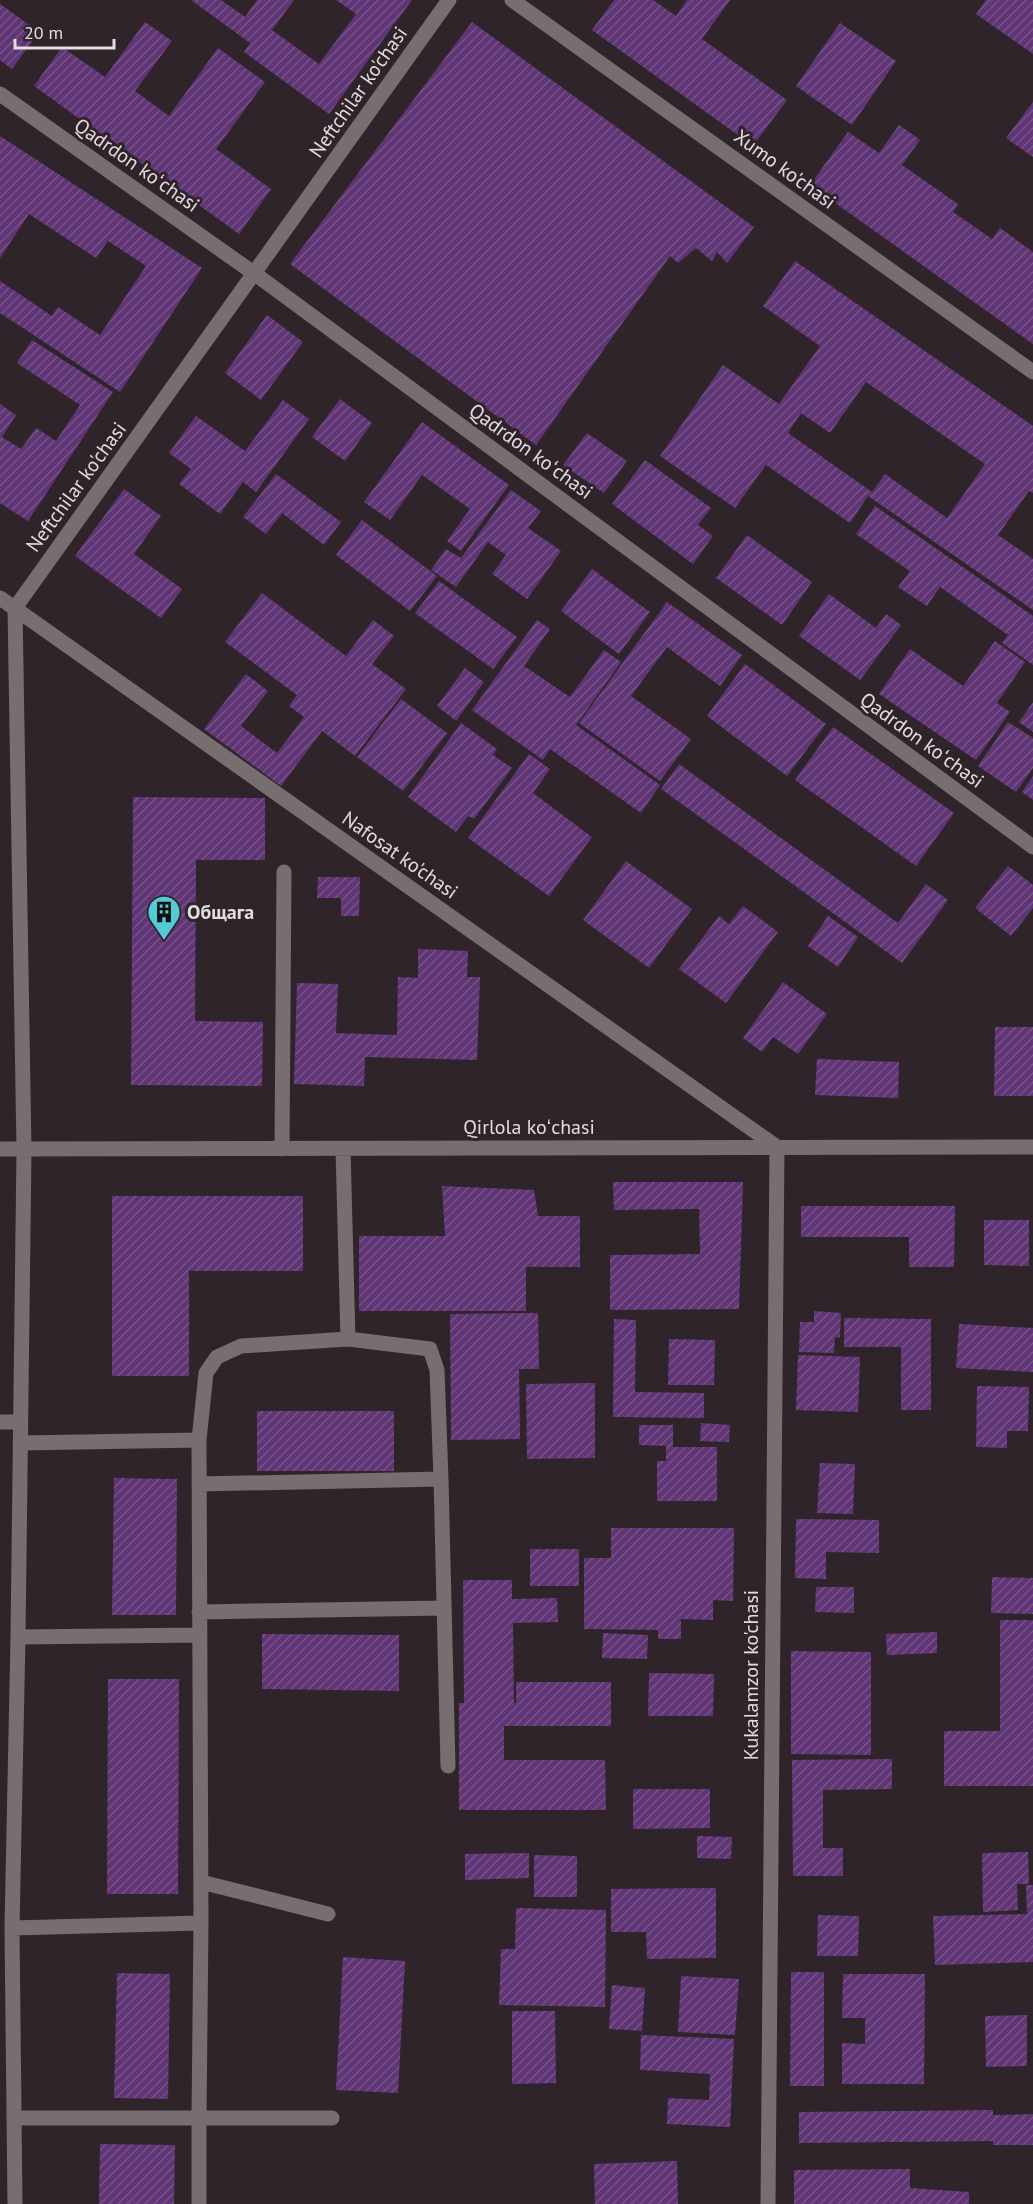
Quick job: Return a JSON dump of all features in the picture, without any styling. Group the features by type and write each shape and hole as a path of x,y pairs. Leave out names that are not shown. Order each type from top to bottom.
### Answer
{"street":[{"name":"Neftchilar ko'chasi","path":"15,608 449,0"},
{"name":"Xumo ko'chasi","path":"512,0 1033,372"},
{"name":"Qadrdon koʻchasi","path":"0,94 255,274 1033,848"},
{"name":"Nafosat ko'chasi","path":"0,598 777,1146"},
{"path":"15,608 24,1150 12,1928 6,1989 15,2118 15,2204"},
{"path":"282,1149 284,872"},
{"name":"Kukalamzor ko'chasi","path":"768,2204 777,1146"},
{"name":"Qirlola koʻchasi","path":"0,1149 1033,1147"},
{"path":"343,1149 348,1339"},
{"path":"199,2204 201,1882 199,1440 206,1373 217,1357 241,1346 348,1339 430,1350 437,1370 447,1766"},
{"path":"0,1422 20,1422"},
{"path":"20,1443 199,1440"},
{"path":"200,1484 441,1479"},
{"path":"199,1611 444,1608"},
{"path":"18,1637 200,1635"},
{"path":"201,1882 328,1914"},
{"path":"12,1928 201,1923"},
{"path":"15,2118 332,2118"}],"building":[{"path":"191,0 221,0 245,17 257,0 294,0 272,30 319,64 356,14 336,0 412,0 329,114 244,52 250,43"},
{"path":"614,0 653,0 676,16 687,0 730,0 702,39 787,100 753,146 592,30"},
{"path":"986,0 1033,0 1033,54 976,14"},
{"path":"0,4 39,32 12,69 0,60"},
{"path":"145,22 172,41 135,91 169,116 218,48 265,82 216,149 271,189 239,234 34,86 62,47 105,77"},
{"path":"472,22 754,227 727,263 717,252 712,261 696,248 678,263 670,256 536,445 290,264"},
{"path":"840,23 896,61 852,125 796,86"},
{"path":"1033,102 1033,157 1006,138"},
{"path":"899,125 920,140 902,165 958,204 953,212 992,239 1000,228 1033,252 1033,344 810,185 848,132 879,153"},
{"path":"0,136 202,268 120,392 0,313 0,281 52,316 58,307 100,335 146,266 108,241 96,258 29,214 0,258"},
{"path":"795,261 1033,426 1033,493 1029,491 998,535 1033,559 1033,610 868,496 850,523 766,465 735,508 660,456 723,365 779,404 820,346 763,306","holes":["866,382 985,464 947,518 885,474 872,492 788,433 801,413 830,433"]},
{"path":"267,315 303,342 261,400 225,373"},
{"path":"32,340 113,392 28,521 0,503 0,404 16,415 2,437 21,449 36,428 56,441 80,405 17,363"},
{"path":"340,399 372,423 345,461 312,437"},
{"path":"283,400 309,419 256,492 243,482 220,514 179,484 191,469 169,453 196,416 245,451"},
{"path":"422,422 509,485 461,551 447,541 470,509 422,475 390,520 364,502"},
{"path":"587,433 627,461 604,493 563,465"},
{"path":"645,460 711,508 698,525 713,536 693,564 612,504"},
{"path":"276,474 341,522 324,545 282,513 266,534 243,517"},
{"path":"124,489 161,516 134,554 182,589 161,618 75,556"},
{"path":"511,490 541,511 528,528 561,551 527,599 492,574 506,555 488,542 456,587 431,570 446,549 461,558"},
{"path":"875,506 1033,616 1033,665 1002,643 1008,635 940,587 927,606 898,587 910,571 856,534"},
{"path":"362,520 437,576 410,611 336,555"},
{"path":"747,535 812,582 782,625 716,578"},
{"path":"592,569 650,612 619,654 561,611"},
{"path":"439,581 517,637 493,669 415,613"},
{"path":"262,593 346,656 373,620 394,636 372,664 406,689 355,756 322,731 281,786 204,729 246,674 268,691 241,726 277,753 304,717 289,706 297,695 225,642"},
{"path":"829,594 876,628 886,614 901,625 860,680 799,636"},
{"path":"667,602 742,655 720,686 667,647 631,696 691,739 660,781 579,723"},
{"path":"537,620 550,629 524,666 570,697 604,650 621,662 576,725 660,785 641,813 550,749 543,760 472,710"},
{"path":"995,641 1025,662 997,703 1010,712 976,760 879,694 910,649 963,686"},
{"path":"745,664 826,724 787,776 707,716"},
{"path":"465,668 484,682 456,721 437,706"},
{"path":"401,699 447,733 403,791 357,757"},
{"path":"1033,702 1033,732 1019,722"},
{"path":"1008,722 1033,738 1033,768 1016,792 978,766"},
{"path":"461,723 497,749 493,755 512,768 474,819 468,816 456,832 408,797"},
{"path":"833,727 954,813 916,866 795,780"},
{"path":"529,754 550,769 533,793 592,837 549,896 468,838"},
{"path":"679,764 898,923 926,884 948,900 902,963 661,789"},
{"path":"1033,776 1033,800 1022,792"},
{"name":"Общага","path":"133,797 265,798 265,860 196,860 195,1021 263,1022 262,1086 131,1085"},
{"path":"626,861 692,909 649,968 583,920"},
{"path":"1008,866 1033,885 1033,908 1011,936 975,908"},
{"path":"318,877 360,877 359,916 341,916 341,898 317,898"},
{"path":"743,906 778,932 726,1003 679,969 719,916 729,924"},
{"path":"828,916 858,937 838,967 808,946"},
{"path":"418,949 468,951 467,977 480,977 477,1060 365,1057 364,1086 294,1084 297,983 338,984 336,1033 397,1035 398,977 418,978"},
{"path":"783,982 827,1014 798,1054 773,1037 762,1052 743,1038"},
{"path":"995,1027 1033,1027 1033,1096 994,1096"},
{"path":"817,1059 899,1062 898,1098 815,1095"},
{"path":"613,1182 743,1182 739,1309 610,1310 610,1255 700,1254 699,1209 614,1210"},
{"path":"442,1186 534,1190 538,1216 580,1216 580,1267 526,1267 526,1311 359,1311 359,1236 445,1236"},
{"path":"112,1196 303,1196 303,1271 189,1271 189,1376 112,1376"},
{"path":"801,1206 955,1206 954,1267 909,1267 909,1237 801,1237"},
{"path":"984,1220 1029,1220 1029,1266 984,1265"},
{"path":"814,1311 841,1313 840,1338 835,1337 834,1353 799,1352 800,1322 814,1322"},
{"path":"538,1313 539,1369 519,1369 520,1439 451,1440 450,1314"},
{"path":"844,1318 931,1319 931,1410 901,1410 901,1347 844,1347"},
{"path":"614,1319 636,1320 635,1392 704,1393 704,1418 613,1417"},
{"path":"959,1324 1033,1328 1033,1372 956,1368"},
{"path":"669,1339 715,1340 714,1385 668,1385"},
{"path":"798,1355 860,1357 858,1412 796,1410"},
{"path":"595,1383 595,1458 527,1459 526,1384"},
{"path":"977,1386 1029,1387 1028,1431 1007,1431 1007,1448 976,1447"},
{"path":"257,1411 394,1411 394,1471 257,1471"},
{"path":"701,1423 730,1425 729,1442 700,1441"},
{"path":"639,1425 673,1425 673,1447 717,1447 717,1501 657,1501 657,1461 666,1461 666,1446 639,1445"},
{"path":"820,1463 855,1464 853,1514 817,1513"},
{"path":"114,1478 177,1479 176,1615 112,1615"},
{"path":"796,1519 879,1520 879,1553 826,1552 826,1579 795,1578"},
{"path":"611,1528 734,1528 733,1601 713,1600 713,1620 681,1619 681,1639 658,1639 658,1630 584,1629 584,1558 611,1558"},
{"path":"530,1549 579,1549 579,1586 530,1586"},
{"path":"992,1577 1033,1578 1033,1614 991,1613"},
{"path":"463,1580 512,1580 512,1599 557,1598 558,1622 513,1623 514,1703 516,1703 516,1682 611,1682 611,1726 504,1726 504,1760 605,1760 606,1810 459,1810 459,1703 464,1703"},
{"path":"816,1587 854,1587 854,1613 815,1612"},
{"path":"1000,1620 1033,1620 1033,1786 944,1786 944,1731 1000,1731"},
{"path":"937,1632 937,1653 887,1655 886,1634"},
{"path":"603,1633 648,1635 647,1659 602,1658"},
{"path":"262,1634 399,1635 399,1691 262,1689"},
{"path":"791,1651 871,1652 871,1755 791,1754"},
{"path":"649,1673 714,1674 713,1716 648,1716"},
{"path":"108,1679 179,1679 178,1894 107,1894"},
{"path":"892,1759 892,1789 823,1790 823,1848 843,1848 843,1876 793,1876 792,1760"},
{"path":"633,1789 710,1789 710,1828 633,1829"},
{"path":"697,1836 732,1837 731,1859 697,1858"},
{"path":"1028,1852 1029,1884 1017,1884 1018,1910 983,1912 982,1853"},
{"path":"529,1853 529,1878 465,1880 465,1854"},
{"path":"534,1855 577,1856 577,1897 534,1897"},
{"path":"1026,1885 1033,1885 1033,1962 935,1965 933,1916 1027,1914"},
{"path":"716,1888 716,1958 647,1959 646,1932 611,1932 611,1889"},
{"path":"516,1908 606,1910 605,2007 499,2005 501,1949 515,1949"},
{"path":"818,1915 859,1916 858,1956 817,1956"},
{"path":"343,1957 405,1961 398,2093 336,2090"},
{"path":"791,1972 824,1972 824,2086 790,2086"},
{"path":"117,1973 170,1974 168,2099 114,2098"},
{"path":"843,1974 925,1974 924,2084 842,2084 842,2043 865,2044 865,2018 842,2018"},
{"path":"681,1976 739,1979 735,2035 678,2032"},
{"path":"612,1985 645,1988 642,2031 609,2029"},
{"path":"512,2011 555,2011 556,2083 512,2084"},
{"path":"1027,2015 1027,2066 986,2067 985,2016"},
{"path":"641,2035 734,2039 730,2127 667,2124 668,2098 709,2100 710,2074 640,2070"},
{"path":"993,2110 993,2115 1033,2114 1033,2145 993,2145 993,2141 799,2143 799,2112"},
{"path":"100,2144 175,2145 174,2204 99,2204"},
{"path":"677,2161 678,2204 595,2204 594,2164"},
{"path":"910,2169 910,2188 969,2192 969,2204 794,2204 794,2170"}],"place":[{"name":"Общага","path":"164,941"}]}
